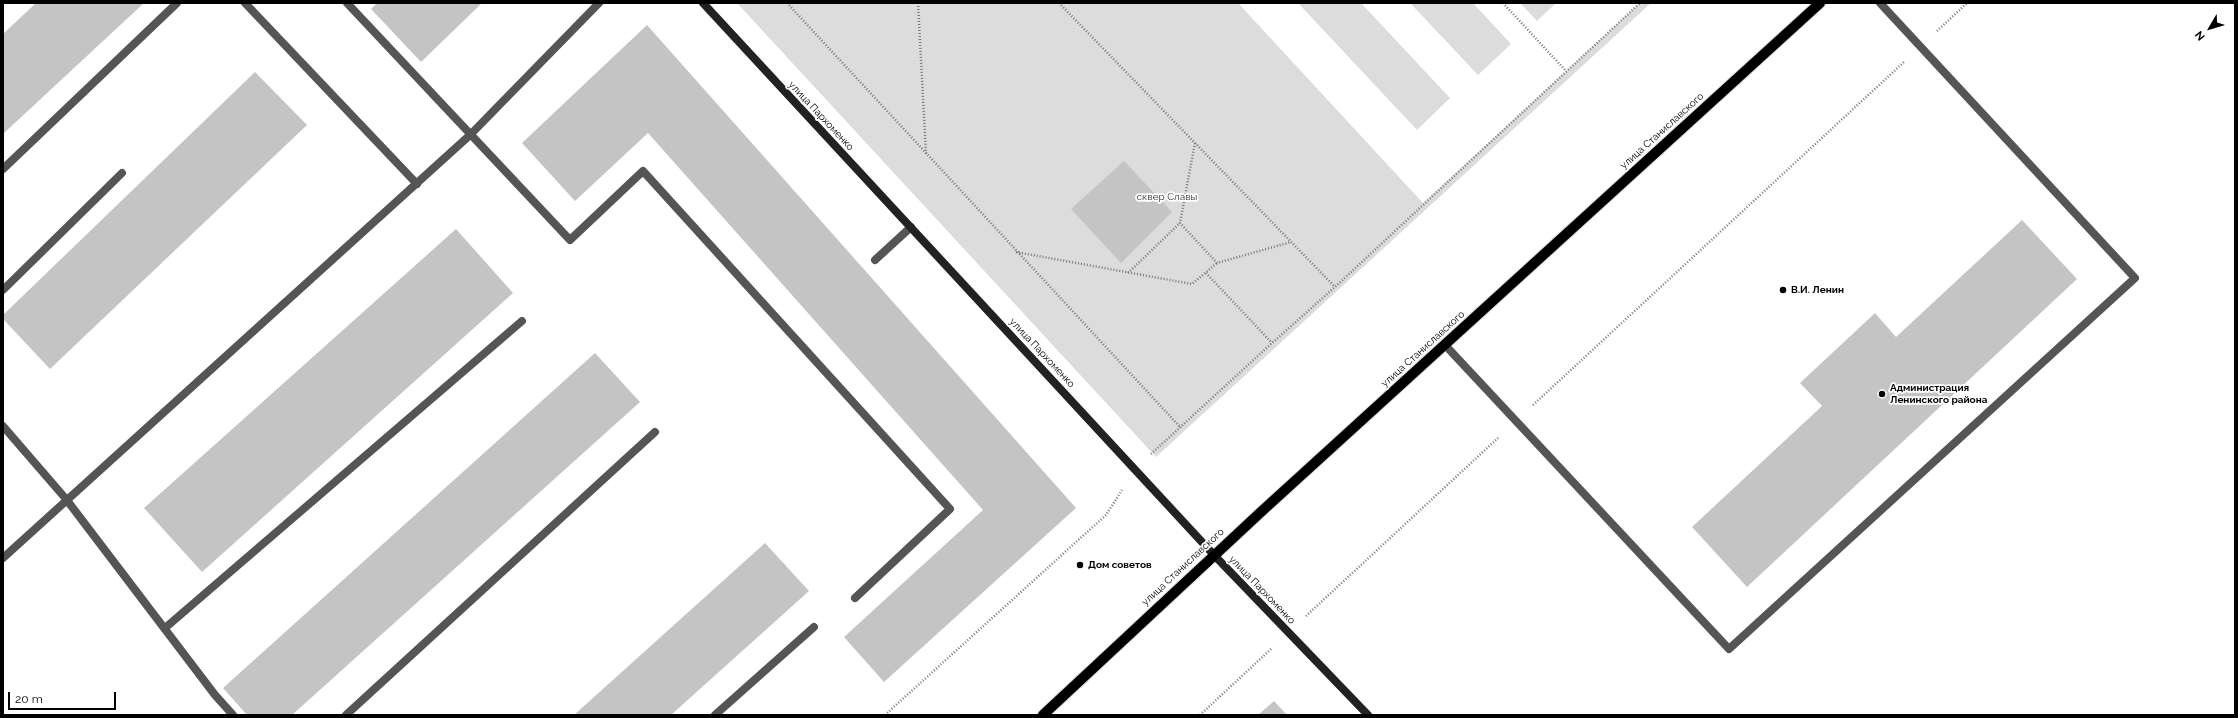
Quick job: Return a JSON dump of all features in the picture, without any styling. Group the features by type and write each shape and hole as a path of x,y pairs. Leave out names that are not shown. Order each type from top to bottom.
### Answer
{"main road":[{"name":"улица Станиславского","path":"1043,715 1214,555 1820,3"}],"street":[{"path":"3,169 177,3"},
{"path":"245,3 417,184"},
{"path":"348,3 470,135 570,240 643,171 950,509 855,598"},
{"path":"3,558 66,499 470,135 599,3"},
{"name":"улица Пархоменко","path":"703,3 1214,555 1368,715"},
{"path":"1445,345 1729,650 2135,278 1880,3"},
{"path":"3,290 122,173"},
{"path":"875,260 911,227"},
{"path":"165,628 522,321"},
{"path":"3,426 66,499 215,695 233,715"},
{"path":"346,715 655,432"},
{"path":"716,715 814,627"}],"path":[{"path":"787,3 1016,252 1181,428"},
{"path":"918,3 926,154"},
{"path":"1060,3 1335,287"},
{"path":"1503,3 1566,71"},
{"path":"885,715 1106,515 1135,469 1335,287 1640,3"},
{"path":"1200,715 1967,3"},
{"path":"1128,273 1180,223 1195,143"},
{"path":"1180,223 1217,262"},
{"path":"1016,252 1192,284 1217,262 1292,242"},
{"path":"1206,273 1272,343"}],"green space":[{"name":"сквер Славы","path":"737,3 1238,3 1423,203 1640,3 1651,3 1156,457"},
{"path":"1298,3 1361,3 1450,98 1417,130"},
{"path":"1410,3 1473,3 1511,44 1478,75"},
{"path":"1520,3 1556,3 1537,21"}],"building":[{"path":"36,3 144,3 3,134 3,34"},
{"path":"377,3 482,3 421,62 371,9"},
{"path":"647,25 1076,508 884,682 844,637 983,510 648,133 575,201 522,143"},
{"path":"255,72 307,125 50,369 3,319 3,315"},
{"path":"1124,161 1172,212 1121,263 1071,209"},
{"name":"Администрация Ленинского района","path":"2022,220 2077,279 1747,587 1692,527 1822,406 1800,383 1875,313 1896,337"},
{"path":"456,229 513,293 202,572 144,508"},
{"path":"595,353 640,402 292,715 247,715 223,688"},
{"path":"765,543 809,591 671,715 574,715"},
{"path":"1274,701 1287,715 1258,715"}],"place":[{"name":"В.И. Ленин","path":"1783,290"},
{"name":"Администрация Ленинского района","path":"1882,394"},
{"name":"Дом советов","path":"1080,565"}]}
